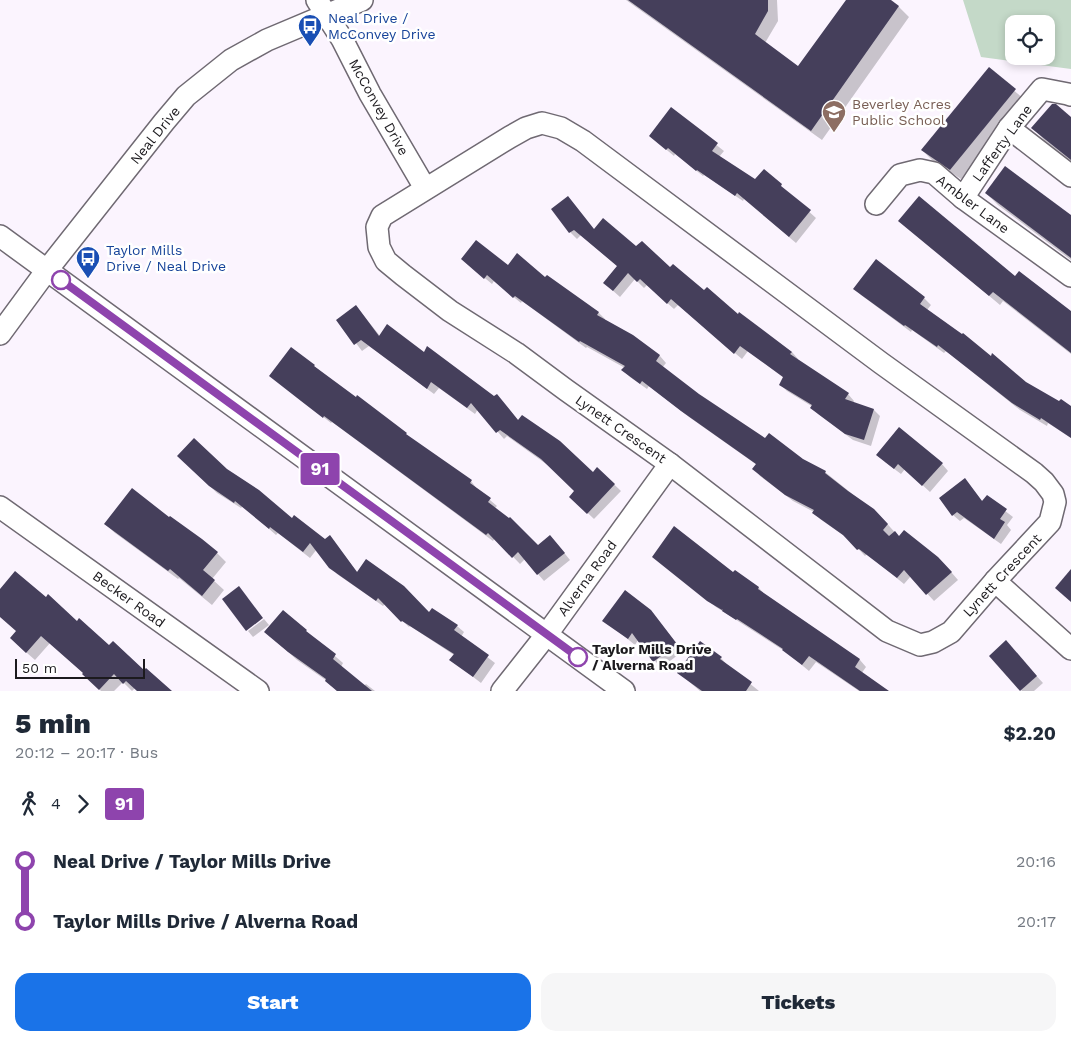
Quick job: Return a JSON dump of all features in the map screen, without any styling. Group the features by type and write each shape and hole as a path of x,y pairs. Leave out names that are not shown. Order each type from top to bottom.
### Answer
{"street":[{"name":"Neal Drive","path":"0,334 47,270 186,96 231,60 268,40 321,7 362,0"},
{"name":"McConvey Drive","path":"321,7 342,39 370,94 426,188"},
{"name":"Lafferty Lane","path":"963,198 1009,128 1042,89 1071,95"},
{"name":"Lynett Crescent","path":"542,123 561,128 583,141 881,363 1034,473 1044,482 1053,494 1056,502 1050,522 994,581 951,632 933,642 920,645 887,631 670,464 516,353 450,311 386,262 379,247 377,227 382,216 426,188 526,128 542,123"},
{"path":"1009,128 1071,176"},
{"name":"Ambler Lane","path":"876,204 900,175 920,170 934,173 963,198 1071,276"},
{"path":"0,236 624,691"},
{"name":"Alverna Road","path":"502,691 547,634 670,464"},
{"name":"Becker Road","path":"0,507 258,691"},
{"path":"994,581 1071,649"}],"green space":[{"path":"963,0 1071,0 1071,69 1041,65 1055,65 1055,15 1005,15 1005,60 981,57"}],"building":[{"path":"628,0 768,0 768,11 755,34 798,66 846,0 891,0 899,6 811,131"},
{"path":"989,67 1016,89 950,170 921,150"},
{"path":"1052,104 1056,104 1071,117 1071,160 1031,128"},
{"path":"671,107 718,143 712,151 755,179 764,169 782,184 781,186 811,210 789,237 737,193 735,196 696,171 668,148 666,150 649,136"},
{"path":"1005,166 1071,215 1071,258 985,193"},
{"path":"568,196 594,229 603,218 636,246 642,241 670,267 673,264 704,290 707,287 738,314 739,312 792,352 790,354 849,393 845,399 874,409 864,440 845,434 810,408 812,405 779,385 783,377 740,346 734,354 671,299 667,304 640,279 637,282 628,273 613,291 603,283 617,266 574,230 569,233 551,209"},
{"path":"919,196 1015,276 1019,271 1071,311 1071,353 993,292 989,296 898,221"},
{"path":"476,240 508,265 517,253 545,277 547,275 599,312 597,315 633,335 660,355 656,361 699,394 765,438 769,433 803,459 826,471 825,473 874,509 888,524 883,530 889,536 895,531 899,536 904,530 938,557 952,572 926,595 904,570 897,578 859,549 857,550 843,535 812,513 814,510 785,495 752,469 756,464 642,381 640,384 621,370 625,366 579,342 515,296 513,298 487,275 484,279 461,259"},
{"path":"876,259 925,297 920,304 963,333 991,356 992,353 1026,382 1071,406 1071,438 1041,418 1040,420 1012,403 938,345 937,347 904,326 853,289"},
{"path":"356,305 379,336 387,324 424,352 427,346 494,396 497,394 518,420 522,415 560,441 593,472 597,467 615,484 587,514 569,497 574,491 541,459 500,430 496,433 471,403 467,408 431,382 427,389 361,340 354,345 336,320"},
{"path":"291,347 356,397 357,395 406,434 472,480 470,483 491,498 488,502 510,517 538,545 550,535 565,553 537,575 518,552 512,558 488,533 486,535 324,416 323,418 269,376"},
{"path":"899,427 943,463 922,486 898,464 894,469 876,455"},
{"path":"194,438 227,469 259,490 292,518 294,515 325,539 330,535 357,572 366,559 404,586 429,612 432,608 458,625 454,630 489,655 473,677 449,660 454,654 401,622 378,598 376,601 329,568 310,543 303,552 270,527 269,529 235,501 234,503 209,486 177,456"},
{"path":"965,478 982,501 987,495 1007,509 1000,519 1005,522 994,539 957,512 952,516 939,498"},
{"path":"132,488 218,552 203,570 215,580 202,596 170,569 168,571 104,524"},
{"path":"674,526 733,572 735,570 759,587 758,589 860,659 855,667 889,691 860,691 809,656 802,665 783,649 722,611 723,609 707,601 652,557"},
{"path":"1071,569 1071,602 1055,588"},
{"path":"15,571 46,597 48,594 77,621 79,618 109,645 113,641 144,670 146,668 172,691 137,691 126,681 123,684 114,674 99,690 83,673 41,636 26,653 10,638 16,631 0,617 0,589"},
{"path":"239,586 263,618 246,631 222,599"},
{"path":"625,590 651,610 677,644 653,662 632,633 628,639 602,621"},
{"path":"283,610 336,654 333,659 372,691 337,691 325,681 326,679 264,632"},
{"path":"1006,640 1037,676 1020,691 989,656"},
{"path":"700,641 722,657 720,659 752,682 746,691 702,691 677,673"}],"bus line":[{"name":"91","path":"61,280 578,657"}],"place":[{"name":"Neal Drive / McConvey Drive","path":"310,47"},
{"name":"Beverley Acres Public School","path":"834,133"},
{"name":"Taylor Mills Drive / Neal Drive","path":"88,279"},
{"name":"Taylor Mills Drive / Alverna Road","path":"578,657"}]}
